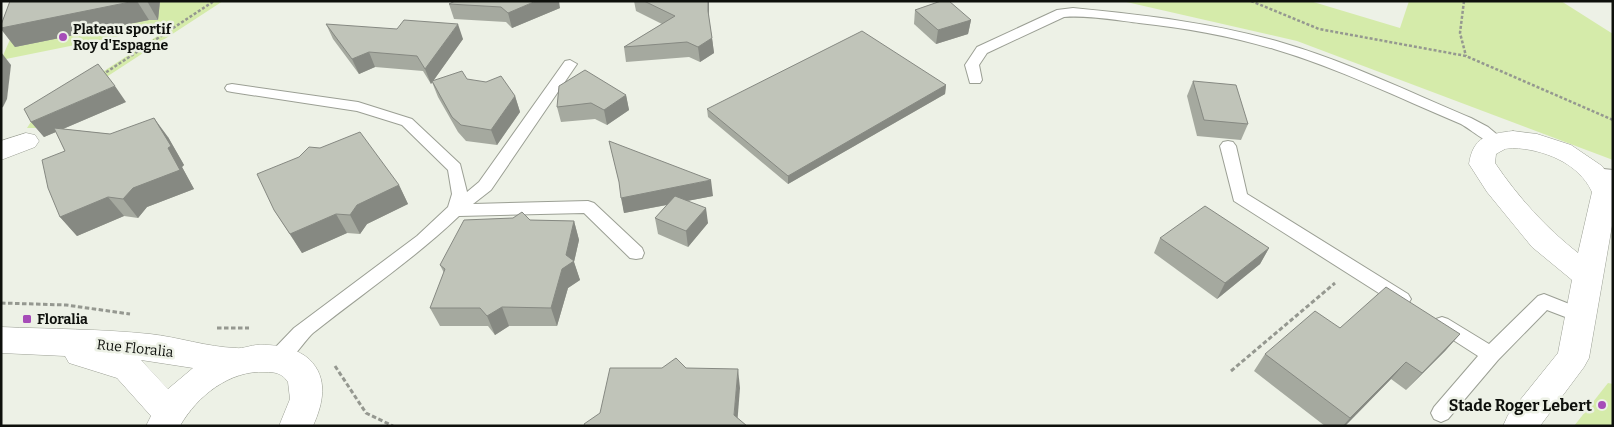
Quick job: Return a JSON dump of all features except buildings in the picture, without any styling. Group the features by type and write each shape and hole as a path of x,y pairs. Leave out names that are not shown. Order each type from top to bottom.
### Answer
{"street":[{"path":"1520,426 1573,358 1587,276 1605,192 1604,174 1551,147 1516,140 1499,142 1484,150 1482,164 1496,185 1542,240 1587,276"},
{"path":"1,151 26,141"},
{"name":"Rue Floralia","path":"1,340 148,347 238,362"},
{"name":"Rue Floralia","path":"32,340 128,368 166,419"},
{"path":"166,419 187,390 211,373 238,362 258,358 277,359 294,365 305,377 308,394 306,422"}],"lane":[{"path":"975,80 972,65 982,50 1061,13 1073,12 1156,20 1215,31 1278,46 1333,65 1466,121 1484,130 1499,142"},
{"path":"277,359 301,333 422,240 485,186 570,64"},
{"path":"232,88 358,107 407,122 455,168 460,194 455,210"},
{"path":"1228,146 1240,197 1491,354"},
{"path":"455,210 588,207 636,253"},
{"path":"1441,413 1491,354 1544,301 1581,316"}],"path":[{"path":"99,77 214,1"},
{"path":"1251,1 1319,29 1466,56 1613,120"},
{"path":"1464,1 1460,33 1466,56"},
{"path":"1230,371 1353,268"},
{"path":"332,362 366,413 393,426"}],"green space":[{"name":"Plateau sportif Roy d'Espagne","path":"27,1 223,1 45,117 40,128 27,128 34,117 174,25 1,60"},
{"path":"1122,1 1310,1 1400,28 1409,1 1561,1 1613,34 1613,160 1297,41"},
{"name":"Stade Roger Lebert","path":"1608,383 1613,384 1613,426 1574,426"}],"place":[{"name":"Plateau sportif Roy d'Espagne","path":"63,37"},
{"name":"Floralia","path":"27,319"},
{"name":"Stade Roger Lebert","path":"1602,405"}]}
